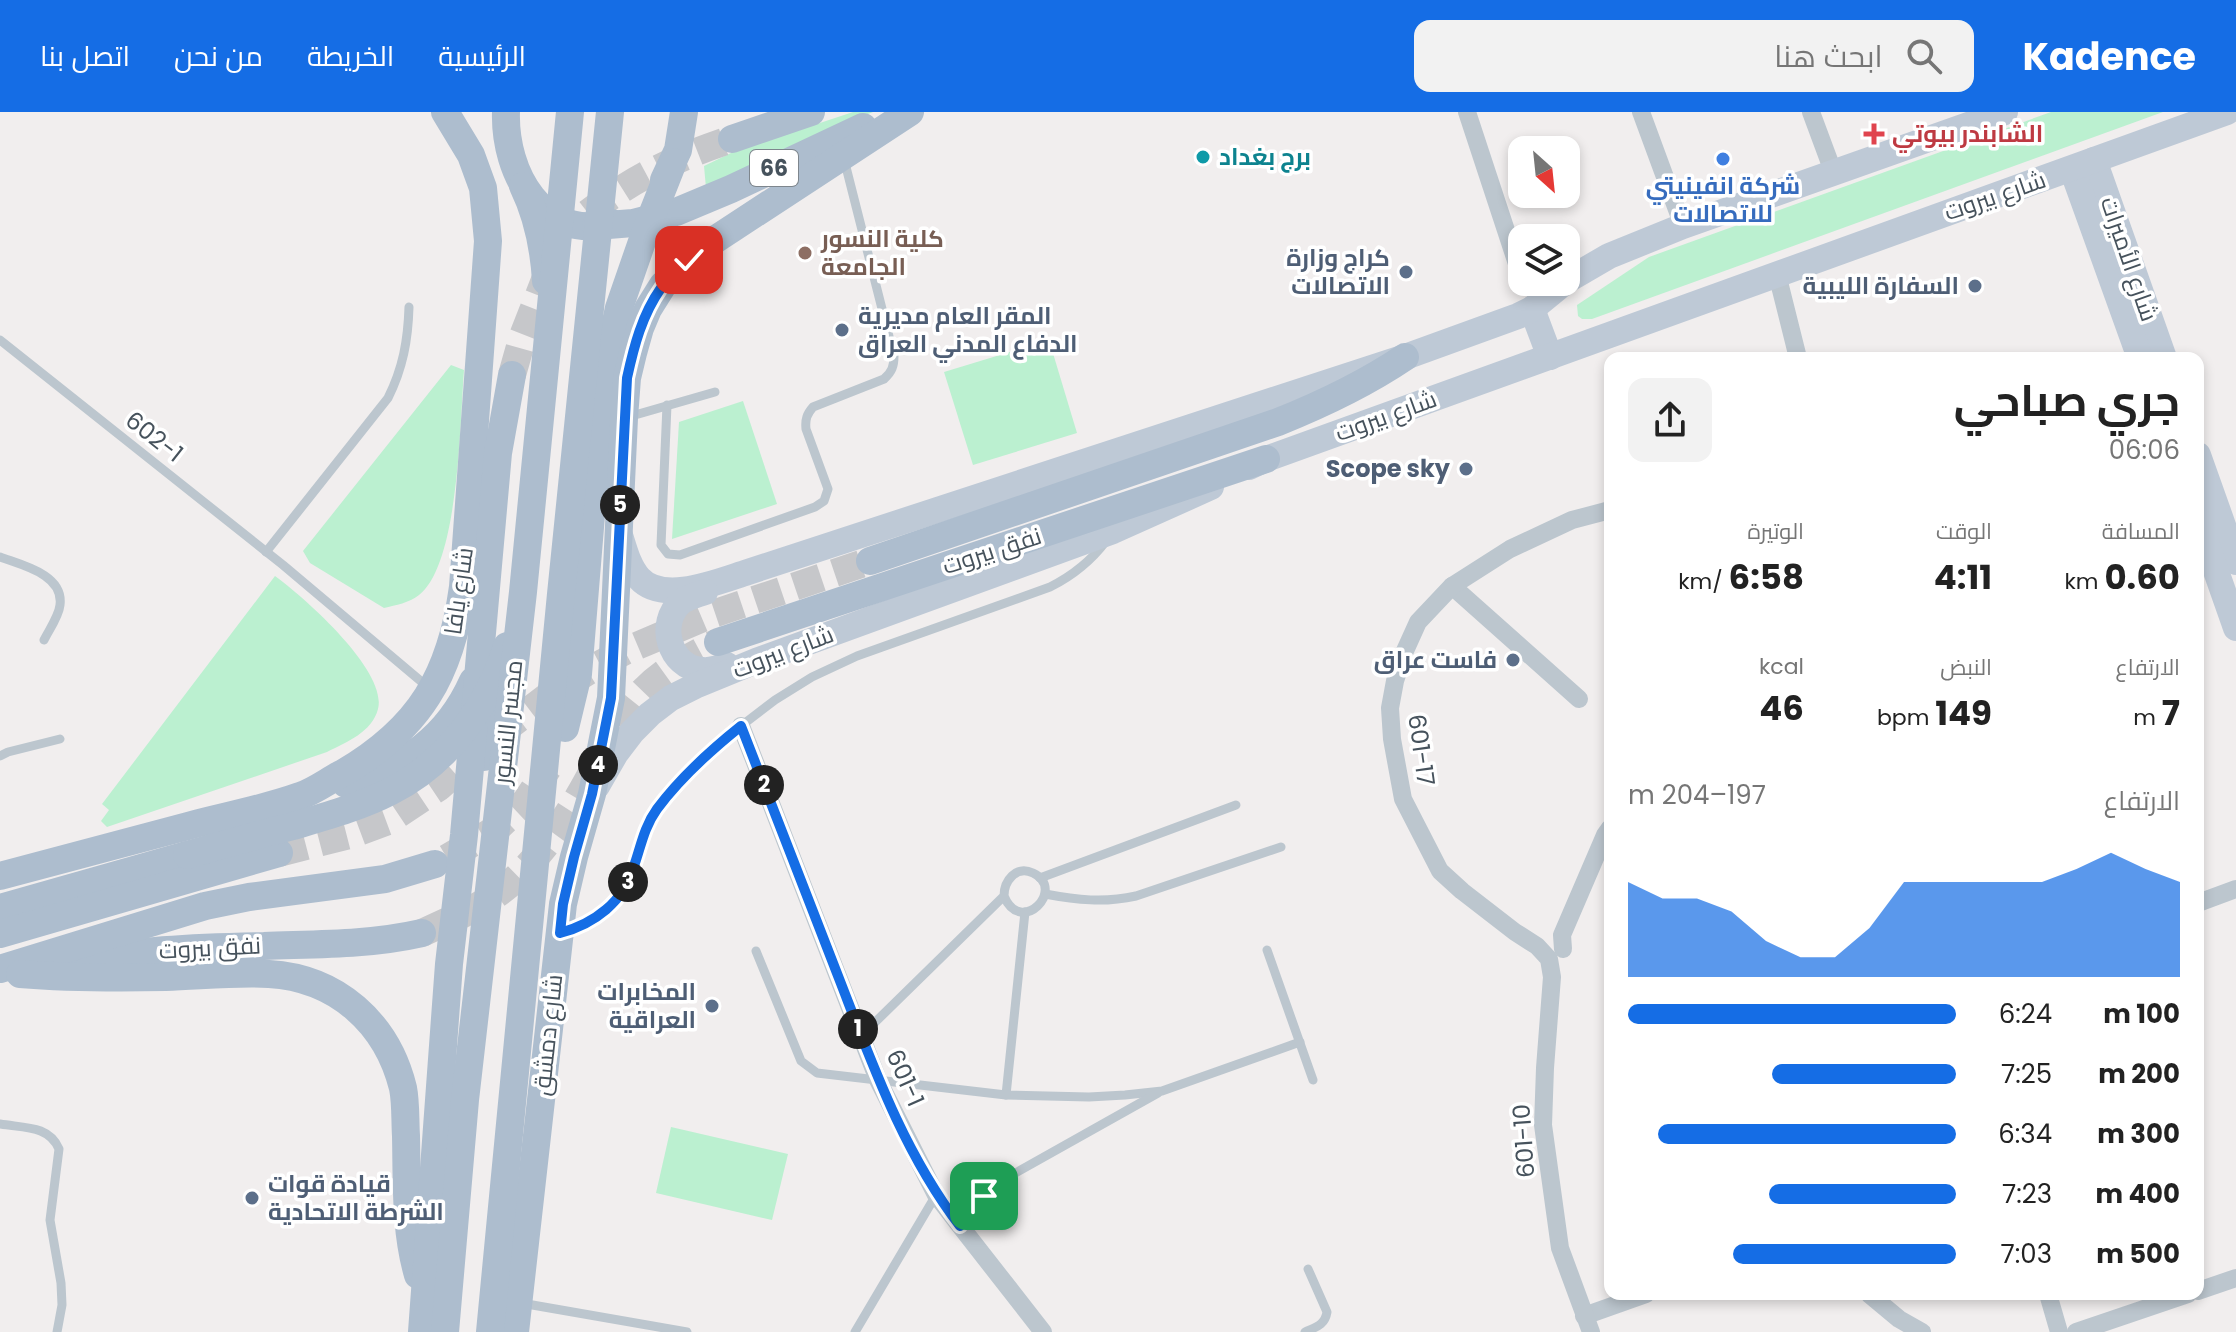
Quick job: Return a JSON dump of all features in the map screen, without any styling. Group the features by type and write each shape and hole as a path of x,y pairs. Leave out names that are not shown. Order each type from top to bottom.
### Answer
{"main road":[{"name":"شارع يافا","path":"0,876 303,796 365,759 390,740 413,716 431,690 448,658 458,623 463,587 488,241 483,188 471,155 445,112"},
{"path":"487,112 508,145"},
{"path":"464,835 493,721 510,617 546,289 544,252 536,213 513,165 506,112"},
{"name":"مجسر النسور","path":"445,1332 465,1100 523,592 570,112"},
{"name":"مجسر النسور","path":"490,1332 610,112"},
{"path":"565,728 578,674 613,403 619,308 673,162 684,112"},
{"path":"732,139 811,112"},
{"name":"66","path":"596,226 650,219 676,212 896,112"},
{"name":"شارع دمشق","path":"515,1332 563,904 592,794 611,698 619,532 613,403 648,309 663,285 713,241 910,112"},
{"name":"شارع بيروت","path":"1580,274 1609,256 1683,226 1834,174 1957,120 2005,112"},
{"name":"شارع بيروت","path":"592,794 632,732 671,698 695,686 1113,531 1192,497 1266,459 2227,112"},
{"path":"523,186 537,203 558,219 596,226 621,220 637,211 660,186 673,162"},
{"name":"شارع الأميرات","path":"2083,165 2138,352"},
{"name":"شارع الأميرات","path":"2083,165 2161,352"},
{"path":"621,342 621,315 627,284 639,257 665,229 731,189"},
{"path":"613,403 613,359 644,306 663,285"},
{"name":"شارع بيروت","path":"619,532 639,579 652,589 686,590 1405,357 1518,316 1548,296"},
{"path":"1532,309 1550,357"},
{"name":"نفق بيروت","path":"870,561 1278,422 1374,378 1405,357"},
{"path":"422,1332 449,964 464,835 498,453 512,375"},
{"name":"نفق بيروت","path":"718,642 1266,459"},
{"path":"2204,473 2236,562"},
{"path":"2217,512 2236,628"},
{"path":"748,572 684,600 674,609 668,635 671,648 679,659 703,670 756,661"},
{"path":"0,908 365,804 394,790 442,753 480,707 505,652 523,592"},
{"path":"303,796 368,777 414,755 451,720 478,671"},
{"path":"0,934 279,853"},
{"path":"7,974 205,906 385,879 435,864"},
{"name":"نفق بيروت","path":"7,974 151,950 358,944 422,933"},
{"path":"7,974 99,978 270,974 301,979 331,991 357,1009 379,1032 394,1060 403,1091 409,1229 415,1265 426,1300"}],"street":[{"path":"1467,112 1508,238"},
{"path":"1641,112 1683,226"},
{"path":"1811,112 1834,174"},
{"path":"1777,274 1796,352"},
{"path":"1527,296 1532,309"},
{"name":"601-17","path":"1556,954 1515,932 1440,871 1403,799 1392,739 1390,708 1404,653 1418,622 1452,586 1510,549 1572,520 1604,512"},
{"path":"1452,586 1579,699"},
{"name":"601-1","path":"741,726 878,1080 936,1195 1043,1332"},
{"name":"601-10","path":"1588,1324 1560,1248 1543,1125 1556,954 1604,837"},
{"path":"2204,901 2236,889"},
{"path":"2204,1289 2236,1278"},
{"path":"1588,1324 1634,1300"},
{"path":"1876,1300 1899,1319 1922,1332"},
{"path":"2050,1300 2059,1332"},
{"path":"2076,1332 2170,1300"}],"lane":[{"path":"667,405 661,545 668,554 680,555 815,507 824,501 828,489 806,429 808,413 813,407 884,379 891,373 894,364 843,156"},
{"path":"266,552 388,398 405,352 409,307"},
{"name":"602-1","path":"0,340 283,565 431,690"},
{"path":"613,403 667,405 715,392"},
{"path":"560,933 588,923 609,908 621,893 634,866 645,829 658,807 703,758 793,688 834,665 1050,587 1091,559 1113,531"},
{"path":"0,557 45,574 58,590 60,605 44,640"},
{"path":"0,756 60,739"},
{"path":"1040,878 1236,805"},
{"path":"1045,894 1084,901 1136,896 1281,847"},
{"path":"1027,871 1040,878 1045,894 1038,907 1025,912 1011,908 1004,896 1006,880 1027,871"},
{"path":"861,1036 1004,896"},
{"path":"1006,1095 1025,912"},
{"path":"1267,950 1313,1080"},
{"path":"756,951 797,1052 808,1068 817,1073 1006,1095 1089,1097 1162,1091"},
{"path":"960,1226 984,1196 1003,1180 1162,1091 1300,1042"},
{"path":"0,1124 46,1132 55,1139 59,1149 50,1220 61,1283 62,1305 57,1332"},
{"path":"855,1332 936,1195"},
{"path":"1305,1332 1321,1325 1327,1312 1308,1269"},
{"path":"518,1303 687,1332"}],"green space":[{"path":"853,112 873,112 706,188 704,166 733,152"},
{"path":"2051,112 2163,112 1592,319 1578,316 1577,305 1649,257"},
{"path":"1049,340 1077,433 973,465 944,372"},
{"path":"451,365 464,370 455,490 442,554 432,579 419,595 384,608 310,563 303,551"},
{"path":"743,401 777,504 672,539 679,422"},
{"path":"275,576 323,617 357,656 378,693 375,717 358,735 327,752 107,827 101,821 109,810 102,804"},
{"path":"671,1127 788,1154 772,1220 656,1193"}],"tunnel":[{"path":"588,213 657,169 732,139"},
{"path":"512,375 523,336 552,262"},
{"path":"279,853 353,834 388,821 439,787 501,732 551,694 625,651 710,615 870,561"},
{"path":"422,933 483,903 516,878 565,819 630,706 666,672 718,642"},
{"path":"447,858 496,829 526,801 548,768"}],"place":[{"name":"الشابندر بيوتي","path":"1874,134"},
{"name":"برج بغداد","path":"1203,157"},
{"name":"شركة انفينيتي للاتصالات","path":"1723,159"},
{"name":"كلية النسور الجامعة","path":"805,253"},
{"name":"كراج وزارة الاتصالات","path":"1406,272"},
{"name":"السفارة الليبية","path":"1975,286"},
{"name":"المقر العام مديرية الدفاع المدني العراق","path":"842,330"},
{"name":"Scope sky","path":"1466,469"},
{"name":"فاست عراق","path":"1513,660"},
{"name":"المخابرات العراقية","path":"712,1006"},
{"name":"قيادة قوات الشرطة الاتحادية","path":"252,1198"}],"route":[{"path":"689,260 663,285 648,309 627,378 611,698 592,794 563,904 560,933 588,923 609,908 629,880 645,829 658,807 703,758 741,726 878,1080 936,1195 960,1226 984,1196"}]}
